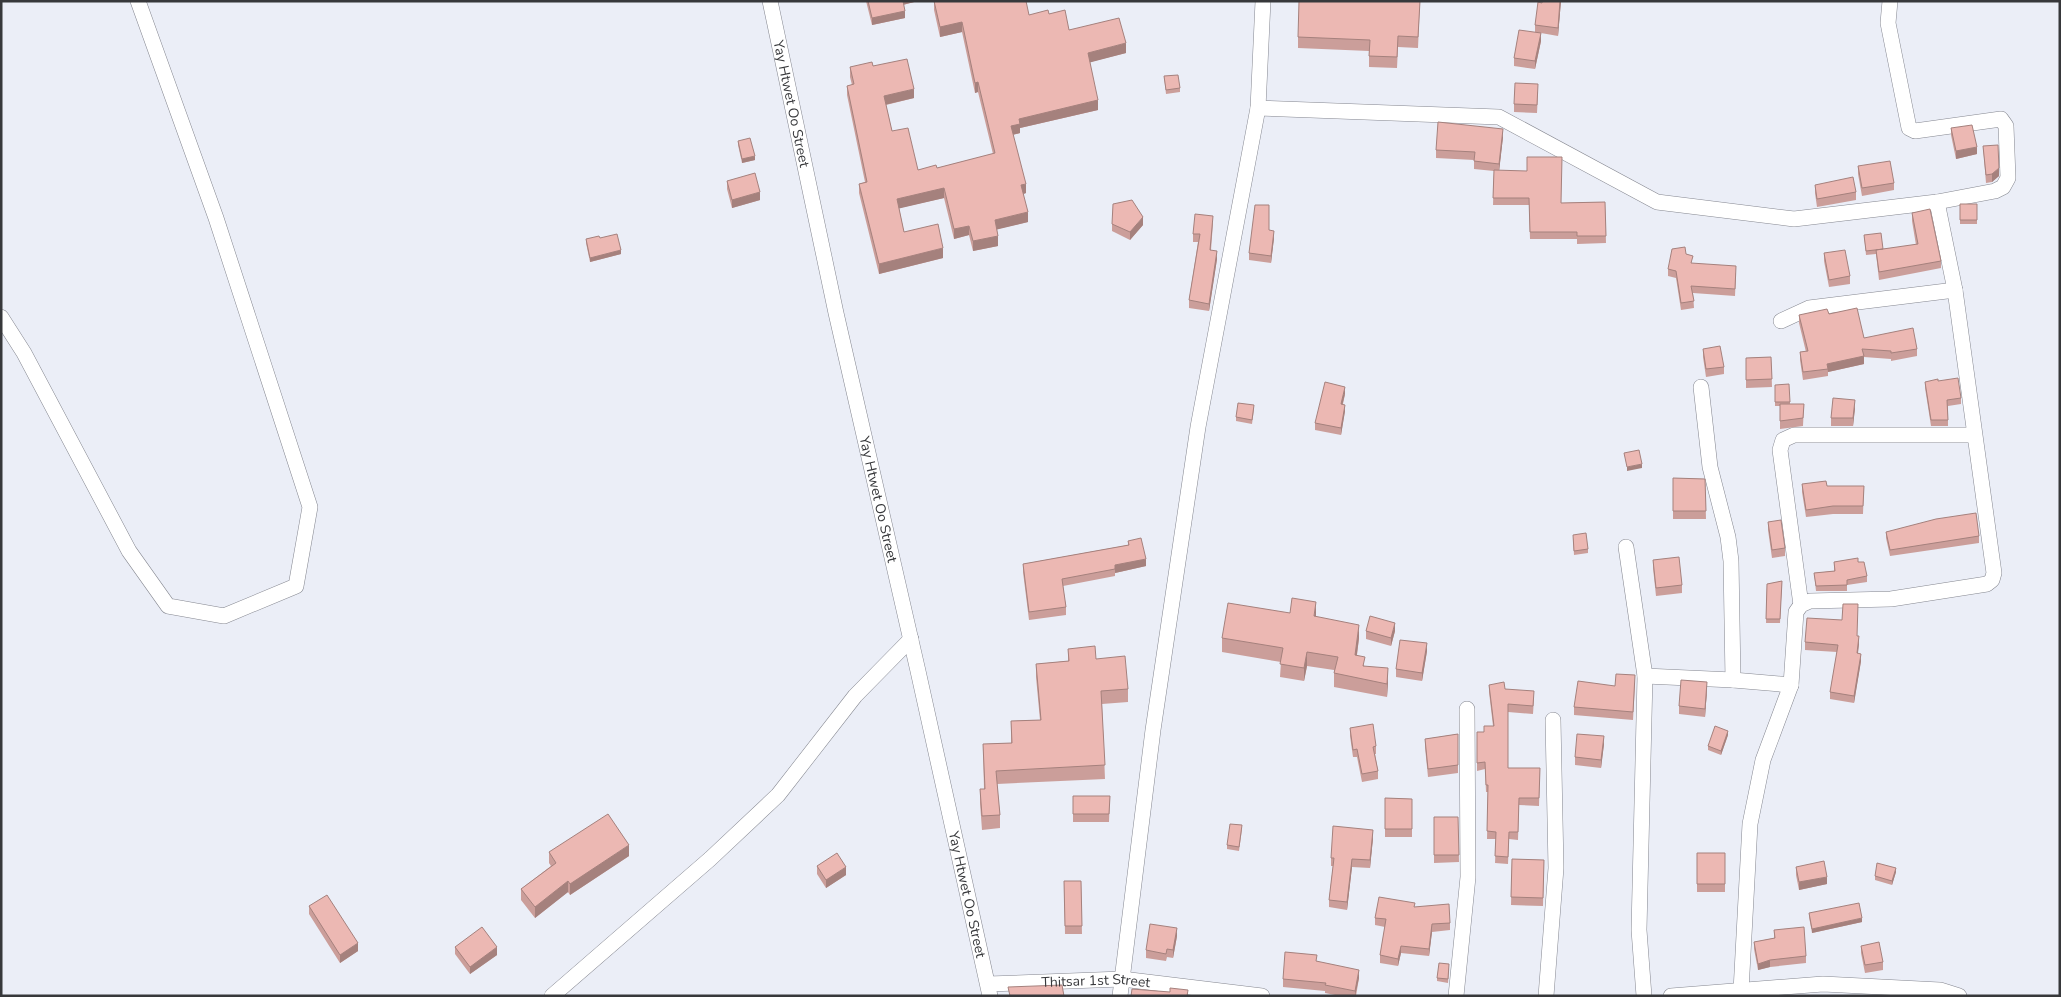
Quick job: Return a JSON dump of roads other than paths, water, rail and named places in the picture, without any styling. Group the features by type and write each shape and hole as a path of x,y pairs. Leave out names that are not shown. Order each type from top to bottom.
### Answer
{"street":[{"path":"1,317 24,353 129,551 168,606 224,616 296,586 310,506 216,218 138,1"},
{"name":"Yay Htwet Oo Street","path":"770,1 836,313 911,638 989,990"},
{"path":"1120,996 1152,730 1198,427 1258,108 1263,1"},
{"path":"1258,108 1499,117 1657,202 1794,219 1937,202 1995,191 2003,187 2008,178 2006,126 2001,119 1915,131 1910,128 1888,23 1890,1"},
{"path":"1741,991 1750,824 1763,760 1791,685 1796,612 1801,605 1810,601 1891,599 1987,584 1992,580 1994,573 1973,435 1955,290 1937,202"},
{"path":"1781,321 1809,308 1955,290"},
{"path":"1701,387 1710,467 1729,546 1733,680"},
{"path":"1801,605 1780,450 1783,440 1794,436 1973,435"},
{"path":"1626,547 1645,676 1639,930 1644,996"},
{"path":"552,996 710,859 778,795 855,696 911,638"},
{"path":"1645,676 1791,685"},
{"path":"1456,996 1468,877 1467,709"},
{"path":"1546,996 1556,868 1553,720"},
{"name":"Thitsar 1st Street","path":"989,990 1122,979 1262,996"},
{"path":"1671,996 1741,991 1823,990 1940,990 1959,996"}]}
